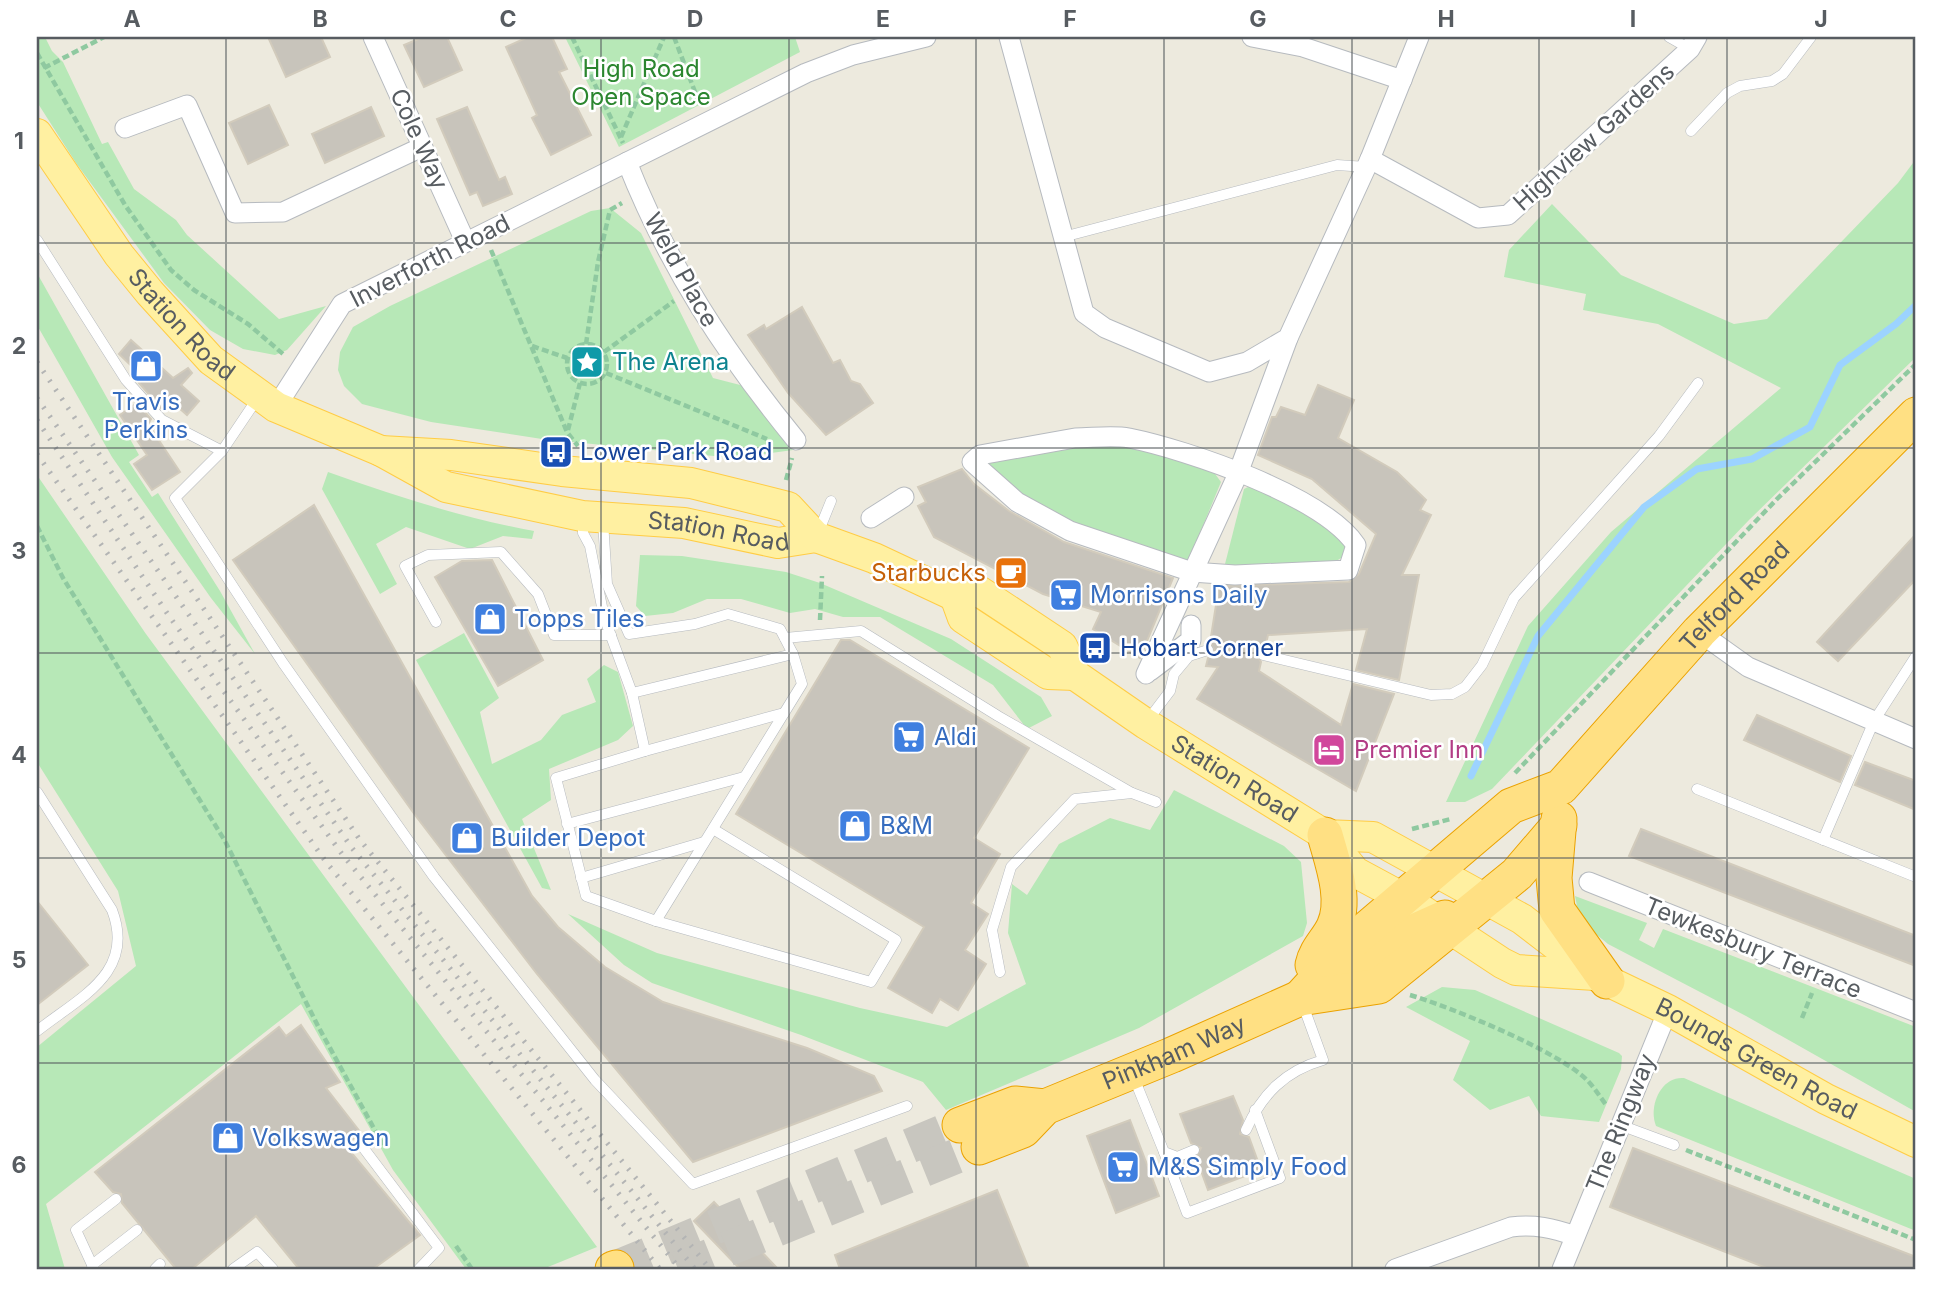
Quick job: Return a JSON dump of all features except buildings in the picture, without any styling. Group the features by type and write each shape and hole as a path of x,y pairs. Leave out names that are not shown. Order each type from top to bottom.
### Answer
{"highway":[{"name":"Telford Road","path":"1405,899 1511,806 1561,788 1699,632 1916,415"},
{"path":"1561,788 1554,878 1557,910 1601,978"},
{"path":"1309,986 1361,962 1387,944 1444,925 1485,900 1517,874 1559,825"},
{"path":"1309,986 1314,957 1335,925 1338,908 1336,877 1325,835"},
{"name":"Pinkham Way","path":"970,1136 1023,1130 1045,1107 1132,1071 1309,986 1350,943 1405,899"}],"main road":[{"name":"Station Road","path":"37,134 118,255 150,293 211,360 268,401 381,451 446,487 592,517 684,523 778,543 816,537"},
{"name":"Station Road","path":"381,451 573,462 691,483 788,507 816,537 874,558 955,596 979,591 1062,646 1076,675 1146,724 1325,835 1355,872 1405,899"},
{"path":"573,462 571,494 603,497 592,517"},
{"name":"Station Road","path":"1325,835 1373,837 1485,900"},
{"name":"Bounds Green Road","path":"1405,899 1516,970 1601,978"},
{"name":"Bounds Green Road","path":"1485,900 1522,919 1601,978 1668,1010 1826,1099 1916,1142"}],"street":[{"name":"Cole Way","path":"373,37 465,242"},
{"name":"Inverforth Road","path":"268,401 342,304 706,121 806,74 853,55 926,37"},
{"path":"1009,37 1084,313 1105,328 1209,372 1247,362 1288,338"},
{"path":"1252,37 1303,47 1402,80"},
{"path":"1191,625 1191,640 1146,674 1238,473 1288,338 1368,163 1419,37"},
{"name":"Highview Gardens","path":"1368,163 1478,218 1508,215 1694,43"},
{"path":"125,128 187,104 235,213 283,212 422,147"},
{"name":"Weld Place","path":"627,162 639,194 689,290 730,357 795,445"},
{"path":"1074,438 1127,438 1238,473 1297,499 1345,529 1356,545 1348,569 1235,575 1192,572 1070,531 1017,502 972,462 980,455 1074,438"},
{"path":"871,518 904,497"},
{"path":"1192,572 1192,602"},
{"path":"1699,632 1748,667 1916,739"},
{"name":"Tewkesbury Terrace","path":"1589,882 1916,1012"},
{"name":"The Ringway","path":"1562,1269 1668,1010"},
{"path":"1395,1269 1511,1227 1527,1225 1554,1229 1575,1236"}],"lane":[{"path":"1668,37 1694,43"},
{"path":"1691,131 1727,93 1740,86 1772,81 1783,74 1811,37"},
{"path":"1063,237 1337,165 1368,163"},
{"path":"37,240 126,380 162,420 222,451"},
{"path":"1264,655 1431,695 1452,694 1465,687 1482,666 1514,598 1658,436 1698,383"},
{"path":"268,401 175,498 283,663 434,877 595,1080 693,1184 907,1105"},
{"path":"816,537 831,501"},
{"path":"592,517 583,533 590,546 604,617 632,693 645,751"},
{"path":"592,517 607,584 629,634 695,624 728,614 780,629 793,654 802,684 656,920"},
{"path":"436,622 405,566 428,555 501,552 538,594 554,635 611,635"},
{"path":"785,638 861,631 998,716 1132,793 1156,802"},
{"path":"1146,724 1170,691 1174,674 1189,656 1208,650"},
{"path":"632,693 793,654"},
{"path":"1823,840 1874,722 1916,656"},
{"path":"713,828 896,940 871,982 656,920 586,896 556,778 784,713"},
{"path":"567,824 744,778"},
{"path":"1698,789 1916,877"},
{"path":"37,792 112,910 120,929 119,949 101,980 37,1031"},
{"path":"1000,972 992,930 1010,867 1075,799 1132,793"},
{"path":"581,878 704,842"},
{"path":"1246,1130 1255,1110 1283,1078 1300,1067 1323,1060 1309,986"},
{"path":"1132,1071 1186,1213 1280,1178 1255,1110"},
{"path":"1620,1125 1674,1145"},
{"path":"362,1146 439,1248 419,1269"},
{"path":"1164,1152 1177,1157 1194,1150"},
{"path":"116,1199 76,1230 93,1267 137,1230"},
{"path":"233,1269 257,1252 273,1269"}],"path":[{"path":"44,68 104,37"},
{"path":"572,37 621,137 627,162"},
{"path":"621,137 663,39 657,37"},
{"path":"674,37 706,121"},
{"path":"37,53 118,195 171,270 194,290 248,324 283,354"},
{"path":"586,344 598,262 610,210 639,194"},
{"path":"483,233 567,432 573,462"},
{"path":"604,352 689,290"},
{"path":"604,352 586,344 574,348 567,358 567,370 580,383 595,383 606,373"},
{"path":"531,346 567,358"},
{"path":"604,352 606,373"},
{"name":"Telford Road","path":"1513,775 1756,522 1916,364"},
{"path":"606,373 769,440"},
{"path":"567,432 580,383"},
{"path":"785,487 795,445"},
{"path":"37,526 63,578 225,841 318,1026 387,1151"},
{"path":"822,576 819,611 822,634"},
{"path":"1802,1018 1819,975"},
{"path":"1406,994 1465,1015 1548,1055 1586,1079 1608,1108"},
{"path":"1674,1145 1916,1240"},
{"path":"448,1235 472,1269"}],"green space":[{"path":"37,37 45,37 52,51 63,62 102,144 108,142 134,189 176,220 187,235 279,319 326,306 287,350 275,355 243,349 210,330 164,283 76,163 37,102"},
{"name":"High Road Open Space","path":"565,37 795,37 800,52 619,147"},
{"path":"1916,159 1916,357 1749,520 1492,789 1465,802 1446,802 1528,626 1611,532 1781,388 1658,324 1583,310 1586,294 1504,277 1509,250 1552,204 1621,275 1734,324 1767,319 1898,183"},
{"path":"610,208 641,233 713,378 744,386 793,450 734,458 542,439 431,422 362,404 344,386 338,370 340,352 353,327 390,306 591,211"},
{"path":"37,273 139,455 129,462 152,497 158,493 220,591 255,654 211,598 112,457 37,325"},
{"path":"1146,444 1213,471 1221,482 1186,567 1049,520 977,458 1003,451"},
{"path":"328,472 430,506 534,531 532,539 503,536 470,549 406,527 376,544 397,584 380,594 322,489"},
{"path":"37,475 146,634 597,1247 543,1269 466,1269 393,1170 301,1004 46,1204 65,1269 37,1269 37,1047 136,966 118,891 37,762"},
{"path":"1252,485 1351,538 1346,555 1333,563 1224,568 1244,489"},
{"path":"640,555 682,556 786,572 820,583 951,639 1041,697 1052,716 1027,729 993,685 880,617 843,617 815,609 790,613 741,599 707,599 673,613 645,616 636,606"},
{"path":"464,633 499,698 480,712 492,764 541,740 562,715 596,702 587,679 604,665 618,672 633,726 618,740 549,769 551,800 522,819 551,890 542,888 416,660"},
{"path":"1174,790 1284,846 1301,862 1307,923 1303,936 1139,1028 946,1110 923,1082 801,1035 652,983 624,965 568,914 657,953 860,1008 947,1027 1026,984 1008,933 1012,884 1027,895 1059,844 1110,818 1150,830"},
{"path":"1575,896 1647,923 1639,940 1654,948 1663,929 1916,1027 1916,1112 1746,1016 1608,944 1580,921"},
{"path":"1442,987 1475,990 1619,1053 1622,1056 1621,1069 1599,1122 1541,1116 1529,1096 1490,1110 1453,1080 1470,1041 1406,1007"},
{"path":"1684,1078 1916,1179 1916,1231 1656,1126 1654,1110 1658,1094 1669,1082"}],"waterway":[{"path":"1471,776 1538,636 1644,507 1697,469 1752,459 1810,427 1840,365 1896,324 1916,305"}],"tunnel":[{"path":"616,1268 960,1125"},
{"path":"678,1269 979,1147"}],"railway":[{"path":"37,362 360,840 710,1269"},
{"path":"37,398 352,848 695,1269"},
{"path":"37,420 169,616 342,854 680,1269"},
{"path":"37,454 326,862 660,1269"}],"place":[{"name":"The Arena","path":"587,362"},
{"name":"Travis Perkins","path":"146,366"},
{"name":"Lower Park Road","path":"556,452"},
{"name":"Starbucks","path":"1011,573"},
{"name":"Morrisons Daily","path":"1066,595"},
{"name":"Topps Tiles","path":"490,619"},
{"name":"Hobart Corner","path":"1095,648"},
{"name":"Aldi","path":"909,737"},
{"name":"Premier Inn","path":"1329,750"},
{"name":"B&M","path":"855,826"},
{"name":"Builder Depot","path":"467,838"},
{"name":"Volkswagen","path":"228,1138"},
{"name":"M&S Simply Food","path":"1123,1167"}]}
